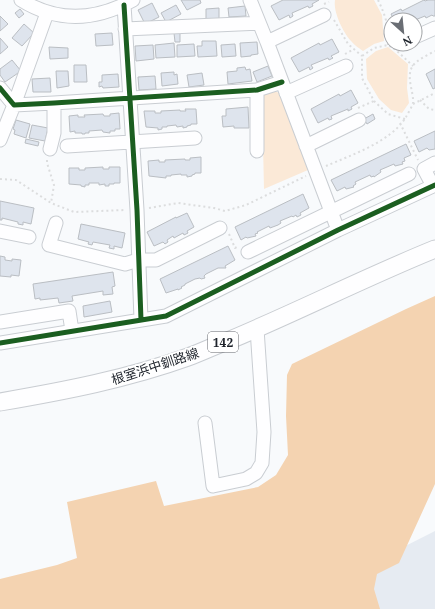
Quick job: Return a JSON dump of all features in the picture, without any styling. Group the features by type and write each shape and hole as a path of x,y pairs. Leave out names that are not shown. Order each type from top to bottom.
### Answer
{"main road":[{"name":"根室浜中釧路線","path":"0,402 68,391 134,375 189,357 257,329 386,269 435,249"}],"street":[{"path":"21,0 47,13 69,17 87,16 104,12 128,2 125,29 137,210 141,320"},
{"path":"250,0 338,230"},
{"path":"267,42 327,11"},
{"path":"0,140 47,13"},
{"path":"125,29 259,23"},
{"path":"423,33 435,28"},
{"path":"14,105 284,88 346,66"},
{"path":"0,88 14,105"},
{"path":"257,90 257,151"},
{"path":"50,149 54,133 54,103"},
{"path":"306,146 358,120"},
{"path":"67,146 195,138"},
{"path":"0,343 166,316 338,230 434,186 424,168 435,163"},
{"path":"248,252 409,174"},
{"path":"56,223 48,245 125,264 138,260 156,260 220,228"},
{"path":"0,231 30,237"},
{"path":"0,322 69,311 72,331"},
{"path":"28,318 32,338"},
{"path":"204,423 213,486 246,479 256,473 262,463 264,432 257,329"}],"path":[{"path":"378,0 384,12"},
{"path":"329,1 327,11 348,44 362,56 362,78 374,101 388,114 405,118"},
{"path":"327,11 329,1"},
{"path":"362,56 374,48 383,46"},
{"path":"413,104 411,91 411,71 413,66 435,51"},
{"path":"398,52 413,66"},
{"path":"0,179 16,180 51,203 74,212 137,210 178,203 225,210 246,205 390,135 405,118 413,104 435,93"},
{"path":"420,100 429,109 435,110"},
{"path":"400,123 418,160"},
{"path":"50,149 47,163 54,185 51,203"}],"shaded area":[{"path":"335,0 374,0 382,15 383,41 374,44 363,51 355,45 339,22"},
{"path":"383,49 383,52 394,52 408,64 407,88 409,103 402,113 391,110 379,99 367,79 366,59 376,51"},
{"path":"273,91 280,93 308,170 264,189 262,100 263,95"},
{"path":"435,296 435,484 399,563 377,574 374,589 380,609 0,609 0,579 57,565 77,558 67,502 156,481 164,506 258,487 276,475 288,455 286,416 287,375 292,364"},
{"path":"435,531 435,609 273,609 354,572"}],"building":[{"path":"181,0 200,0 201,3 187,10"},
{"path":"283,0 319,0 312,4 313,6 309,8 308,6 292,13 293,16 290,18 289,15 279,20 271,6"},
{"path":"424,0 435,0 435,16 432,15 426,18 425,16 423,17 423,12 395,12 401,9 402,11"},
{"path":"152,3 159,17 145,24 138,10"},
{"path":"176,5 181,14 166,22 161,13"},
{"path":"245,6 246,16 229,17 228,8"},
{"path":"219,8 219,20 206,20 206,9"},
{"path":"20,9 24,14 19,18 15,13"},
{"path":"0,16 8,24 0,31"},
{"path":"24,24 34,33 22,46 12,38"},
{"path":"112,33 113,45 96,46 95,34"},
{"path":"174,33 180,33 180,42 175,42"},
{"path":"0,38 8,47 0,54"},
{"path":"332,39 339,52 331,56 333,58 329,60 328,58 311,65 313,68 310,70 309,67 299,72 291,58 319,43 320,45"},
{"path":"202,41 216,41 217,56 198,57 197,46 202,46"},
{"path":"257,42 258,54 241,57 240,43"},
{"path":"174,43 175,57 156,58 155,45"},
{"path":"194,44 195,56 177,57 177,45"},
{"path":"235,44 236,56 222,57 221,45"},
{"path":"153,45 154,59 136,61 135,46"},
{"path":"49,47 68,48 68,58 50,59"},
{"path":"12,60 21,71 5,82 0,75 0,69"},
{"path":"74,65 86,65 87,82 74,82"},
{"path":"268,66 272,76 257,82 253,72"},
{"path":"245,67 246,70 250,69 252,81 228,84 227,72 237,71 237,68"},
{"path":"435,69 435,88 433,89 426,74"},
{"path":"56,71 68,71 69,86 57,88"},
{"path":"174,72 174,75 177,74 178,84 162,86 161,73"},
{"path":"202,73 204,85 189,87 187,75"},
{"path":"118,74 119,87 99,87 99,82 102,82 102,75"},
{"path":"155,76 156,89 139,90 138,77"},
{"path":"50,78 51,92 33,92 32,79"},
{"path":"351,90 358,103 351,107 352,109 348,111 348,109 331,116 332,119 329,120 328,118 318,123 311,109 339,94 340,96"},
{"path":"248,107 249,128 234,128 234,126 223,127 222,116 226,116 226,109"},
{"path":"185,109 196,109 197,124 191,124 183,128 183,126 177,127 176,125 167,126 158,130 158,128 146,127 144,111 155,111 155,113 161,113 161,111 186,111"},
{"path":"119,113 120,129 110,131 110,133 103,132 102,130 89,131 89,133 85,134 75,133 75,131 70,132 69,116 78,115 78,117 85,117 84,115 103,114 104,116 110,116 110,114"},
{"path":"373,114 375,119 367,124 364,119"},
{"path":"16,120 30,124 26,138 14,134 15,130 13,129"},
{"path":"32,125 48,128 45,141 29,138"},
{"path":"435,131 435,149 429,150 427,148 419,152 414,141"},
{"path":"26,139 39,142 38,146 25,143"},
{"path":"406,144 411,155 404,158 405,161 402,162 403,164 395,166 394,164 380,170 381,172 374,177 371,177 370,175 355,182 356,184 353,186 354,187 346,189 345,187 337,191 331,180"},
{"path":"201,157 201,173 195,173 192,176 187,177 187,175 181,174 166,176 166,178 149,176 148,161 159,160 159,162 165,162 165,160 190,160 190,158"},
{"path":"103,167 103,169 109,169 109,167 120,167 120,183 105,186 105,184 99,185 99,183 89,183 89,185 85,185 85,187 81,185 69,184 69,168 79,168 79,170 85,170 85,168"},
{"path":"303,194 309,208 300,213 301,215 297,217 296,215 293,217 292,216 280,221 281,223 278,225 270,228 269,226 257,232 258,233 255,234 256,236 246,237 241,240 235,227"},
{"path":"0,201 34,208 31,224 23,222 23,225 18,224 18,222 2,218 2,220 0,220"},
{"path":"187,213 194,227 187,231 188,233 184,235 183,233 174,238 173,236 167,240 168,242 165,244 163,242 154,246 147,232"},
{"path":"81,224 125,233 122,248 114,246 114,249 109,248 110,245 93,242 92,245 88,244 89,242 78,239"},
{"path":"228,246 235,260 225,266 226,268 218,268 206,274 204,276 205,278 195,279 185,284 178,290 166,293 160,279"},
{"path":"0,256 5,257 5,260 21,260 19,276 0,276"},
{"path":"113,272 115,286 112,287 113,294 103,295 103,291 72,296 73,301 59,303 58,298 40,300 40,298 35,299 33,284"},
{"path":"110,301 112,312 84,317 83,306"}],"cycle path":[{"path":"124,5 137,210 141,320"},
{"path":"0,88 14,105 257,90 282,82"},
{"path":"0,343 166,316 338,230 435,185"}]}
